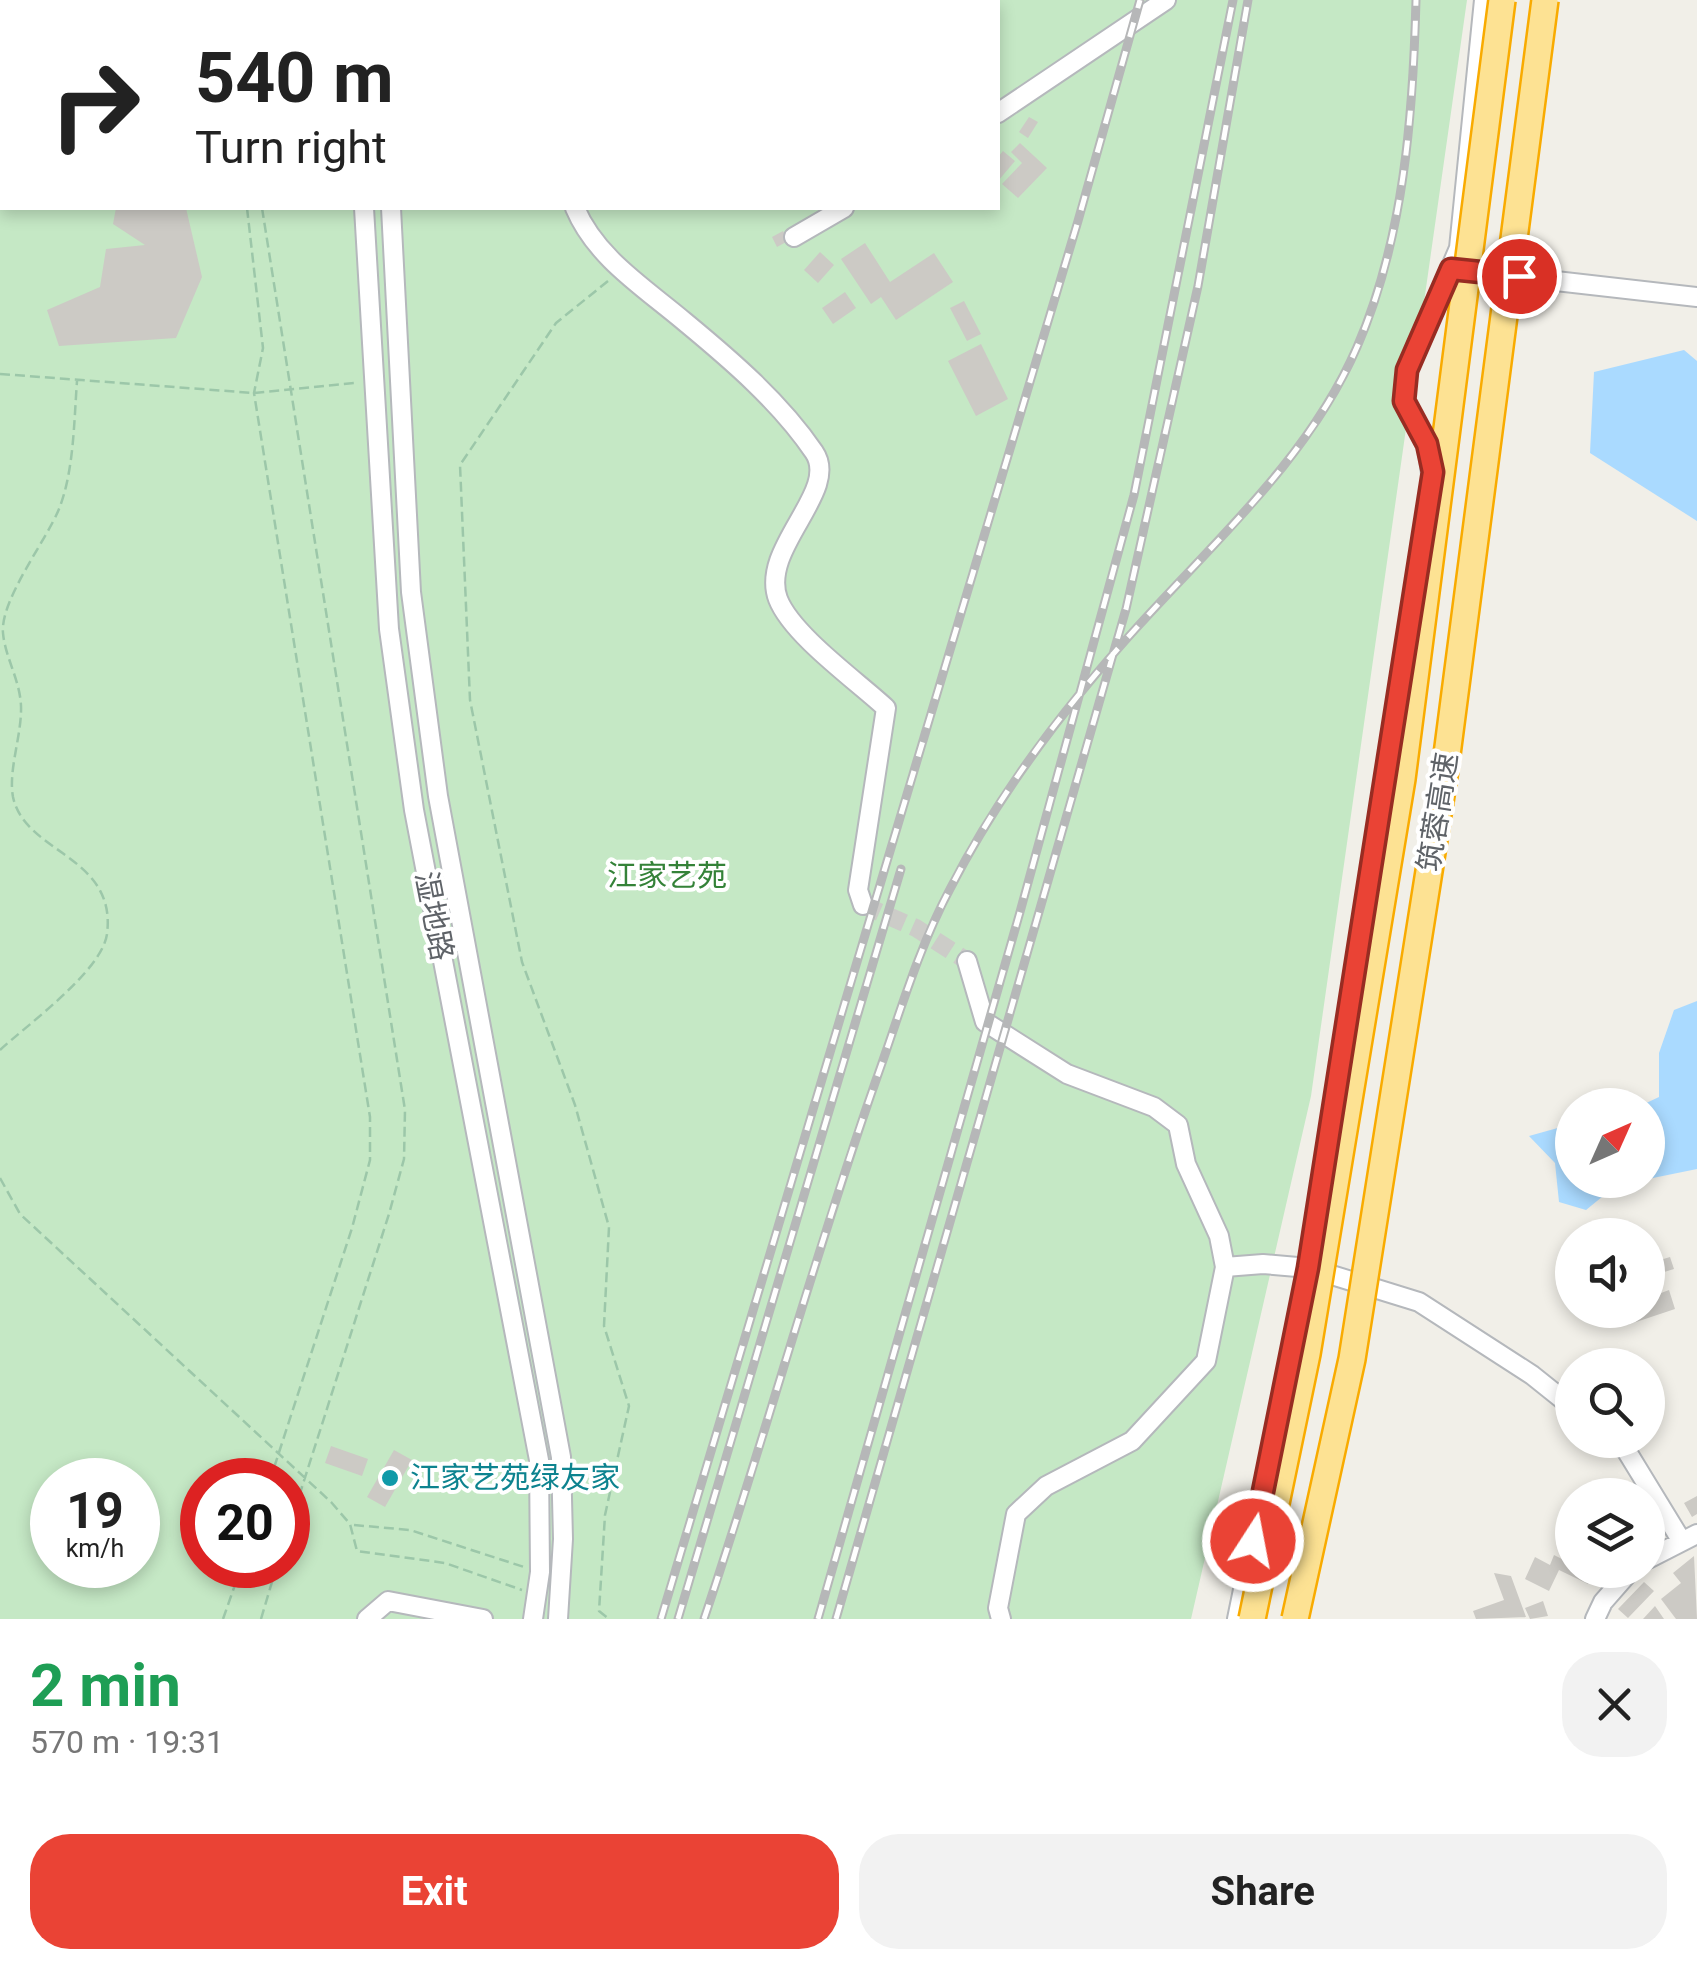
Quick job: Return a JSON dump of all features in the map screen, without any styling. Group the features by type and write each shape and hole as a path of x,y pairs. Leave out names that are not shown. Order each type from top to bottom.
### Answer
{"highway":[{"name":"筑蓉高速","path":"1252,1619 1306,1354 1402,779 1502,0"},
{"name":"筑蓉高速","path":"1295,1619 1352,1360 1445,770 1545,0"}],"street":[{"path":"1000,111 1166,0"},
{"path":"1237,1619 1308,1268 1433,472 1427,444 1404,401 1407,370 1459,248 1484,0"},
{"name":"湿地路","path":"364,210 389,628 414,810 539,1460 540,1572 533,1619"},
{"name":"湿地路","path":"391,210 411,592 438,796 560,1457 563,1539 558,1619"},
{"path":"576,210 582,225 621,270 766,394 818,456 820,479 774,568 778,600 796,625 886,708 858,890 863,905"},
{"path":"794,237 841,210"},
{"path":"1451,269 1697,297"},
{"path":"967,961 985,1022 1066,1074 1154,1108 1178,1125 1186,1164 1219,1236 1225,1268 1206,1360 1132,1442 1046,1486 1016,1514 998,1608 1001,1619"},
{"path":"1225,1268 1263,1264 1308,1268 1419,1302 1555,1393"},
{"path":"1632,1458 1689,1537 1665,1550"},
{"path":"1596,1619 1602,1602 1615,1588"},
{"path":"367,1619 388,1601 414,1611 483,1619"}],"path":[{"path":"247,210 263,348 254,393 370,1117 370,1160 352,1228 278,1458"},
{"path":"262,210 405,1110 404,1159 389,1214 310,1458"},
{"path":"609,1619 599,1611 604,1515 629,1406 604,1326 609,1227 575,1105 522,962 470,700 460,464 556,324 621,270"},
{"path":"0,374 254,393 372,382"},
{"path":"0,1050 78,980 108,936 104,902 94,877 19,813 12,794 21,705 14,663 3,632 9,606 60,506 77,381"},
{"path":"0,1178 20,1214 285,1458"},
{"path":"310,1482 350,1524 358,1552 446,1563 538,1596"},
{"path":"350,1524 410,1530 540,1572"},
{"path":"224,1619 234,1588"},
{"path":"261,1619 270,1588"}],"green space":[{"name":"江家艺苑","path":"1000,0 1467,0 1311,1096 1191,1619 0,1619 0,210 1000,210"}],"water":[{"path":"1684,350 1697,361 1697,521 1590,453 1594,372"},
{"path":"1697,1001 1697,1169 1665,1176 1665,1088 1659,1088 1659,1053 1674,1010"},
{"path":"1555,1129 1555,1163 1529,1136"},
{"path":"1559,1198 1601,1198 1586,1210 1559,1202"}],"building":[{"path":"1029,117 1038,122 1028,138 1019,132"},
{"path":"1020,143 1047,168 1018,198 1002,184 1022,163 1011,152"},
{"path":"1003,151 1015,161 1000,179"},
{"path":"116,210 186,210 202,277 176,338 59,346 47,310 100,287 106,249 145,245 113,224"},
{"path":"783,231 788,241 777,247 772,237"},
{"path":"865,243 890,282 934,253 953,282 896,320 881,297 871,304 841,259"},
{"path":"820,252 834,265 818,283 804,270"},
{"path":"845,292 856,308 833,324 822,308"},
{"path":"964,301 981,334 967,341 950,308"},
{"path":"981,344 1008,399 976,416 948,361"},
{"path":"1670,1257 1674,1269 1665,1272 1665,1259"},
{"path":"1669,1290 1675,1309 1665,1312 1665,1292"},
{"path":"331,1446 368,1459 362,1476 325,1463"},
{"name":"江家艺苑绿友家","path":"394,1450 412,1460 385,1507 367,1497"},
{"path":"1697,1496 1697,1514 1692,1517 1684,1503"},
{"path":"1554,1555 1555,1578 1549,1591 1525,1579 1535,1557 1550,1565"},
{"path":"1694,1556 1697,1619 1676,1619 1661,1599 1681,1583 1673,1573"},
{"path":"1494,1573 1511,1576 1526,1617 1476,1619 1473,1611 1504,1600"},
{"path":"1638,1588 1654,1591 1628,1618 1618,1609"},
{"path":"1543,1601 1548,1616 1530,1619 1525,1608"},
{"path":"1655,1606 1664,1619 1643,1619"}],"tunnel":[{"path":"863,905 916,928 967,961"}],"railway":[{"path":"661,1619 1078,221 1140,0"},
{"path":"818,1619 1020,912 1134,495 1233,0"},
{"path":"836,1619 1126,609 1198,286 1248,0"},
{"path":"704,1619 852,1150 918,960 950,889 990,818 1036,750 1113,655 1288,460 1337,387 1357,347 1373,306 1396,220 1408,132 1416,0"},
{"path":"678,1619 901,869"}],"place":[{"name":"江家艺苑绿友家","path":"390,1478"}],"route":[{"path":"1253,1541 1308,1268 1433,472 1427,444 1404,401 1407,370 1451,269 1519,276"}]}
